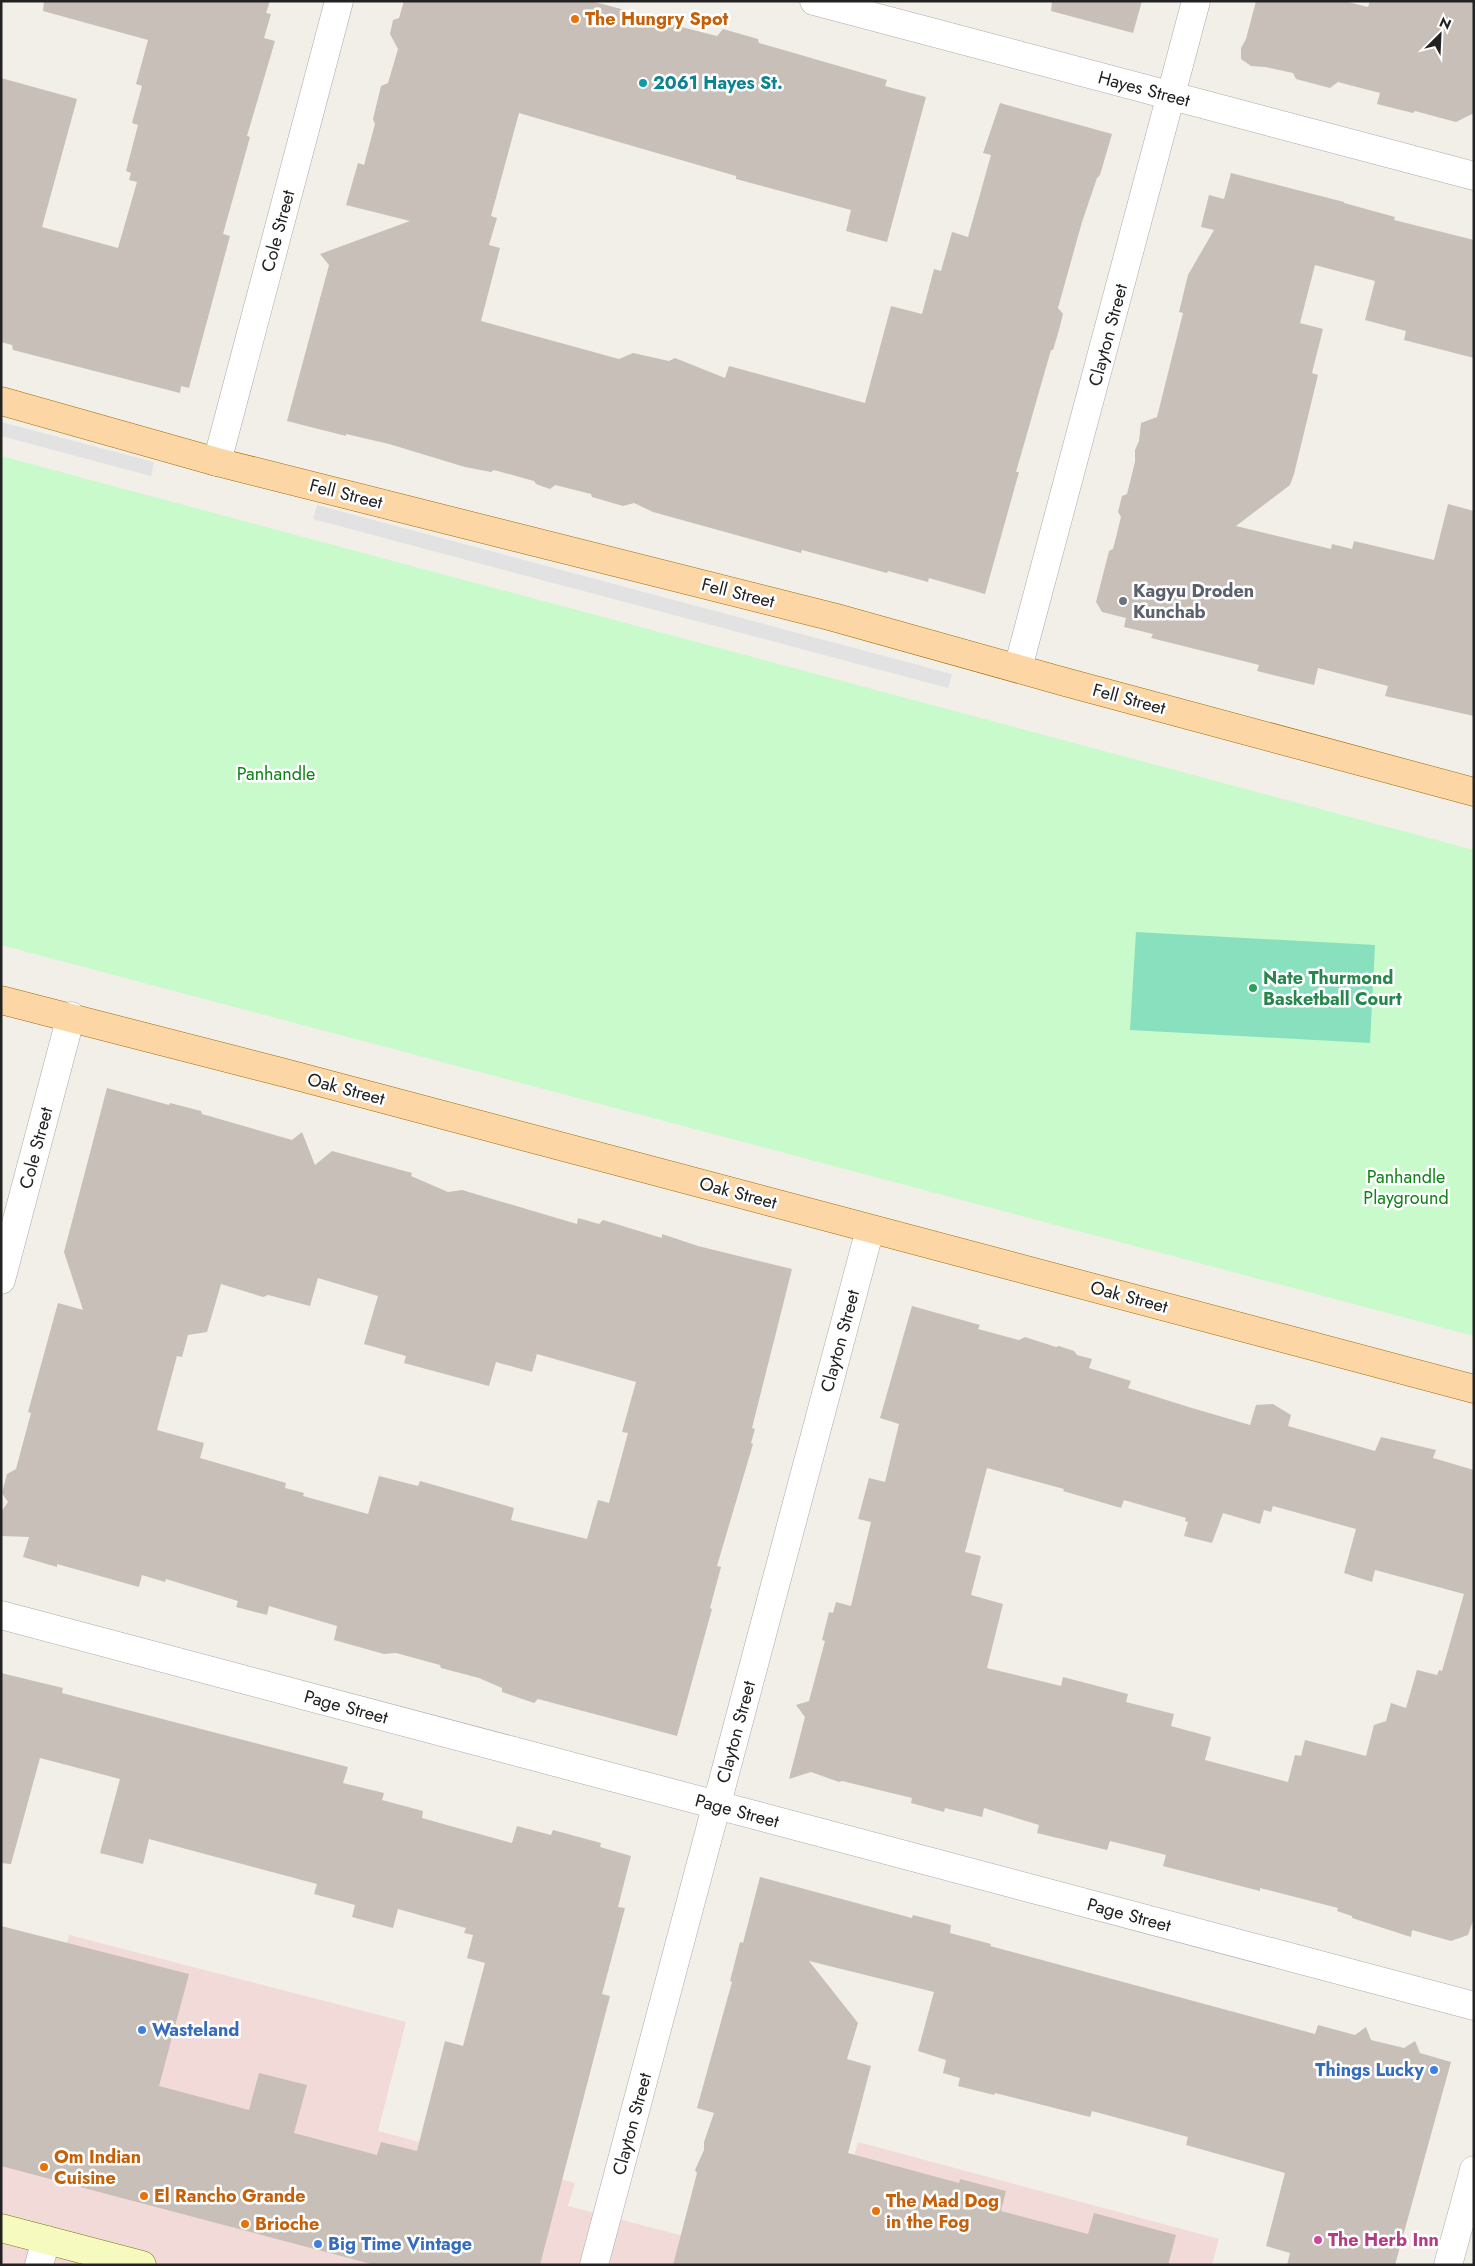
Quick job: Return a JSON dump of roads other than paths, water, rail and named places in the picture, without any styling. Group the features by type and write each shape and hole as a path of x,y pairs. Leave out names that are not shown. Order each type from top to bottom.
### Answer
{"main road":[{"name":"Fell Street","path":"1,401 217,462 833,617 1474,792"},
{"name":"Oak Street","path":"1,1000 71,1016 1474,1389"}],"street":[{"name":"Cole Street","path":"217,462 339,1"},
{"name":"Hayes Street","path":"814,1 1474,176"},
{"name":"Clayton Street","path":"1018,668 1196,1"},
{"name":"Cole Street","path":"1,1280 71,1016"},
{"name":"Clayton Street","path":"594,2265 870,1229"},
{"name":"Page Street","path":"1,1615 1474,2006"},
{"path":"1448,2265 1474,2170"},
{"path":"1,2228 42,2252 142,2265"}],"place":[{"name":"The Hungry Spot","path":"575,19"},
{"name":"2061 Hayes St.","path":"643,83"},
{"name":"Kagyu Droden Kunchab","path":"1123,601"},
{"name":"Nate Thurmond Basketball Court","path":"1253,988"},
{"name":"Wasteland","path":"142,2030"},
{"name":"Things Lucky","path":"1434,2070"},
{"name":"Om Indian Cuisine","path":"44,2167"},
{"name":"El Rancho Grande","path":"144,2196"},
{"name":"The Mad Dog in the Fog","path":"876,2211"},
{"name":"Brioche","path":"245,2224"},
{"name":"The Herb Inn","path":"1318,2240"},
{"name":"Big Time Vintage","path":"318,2244"}],"park label":[{"name":"Panhandle","path":"276,774"},
{"name":"Panhandle Playground","path":"1406,1187"}]}
